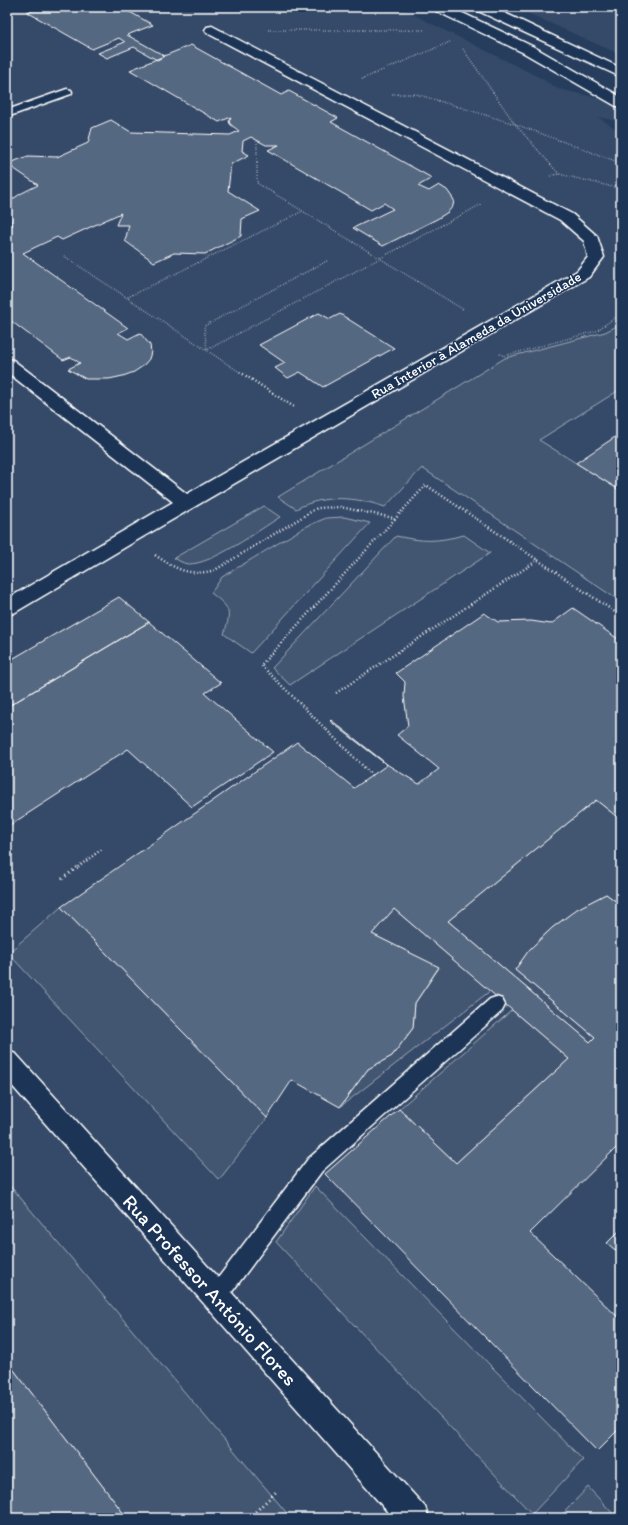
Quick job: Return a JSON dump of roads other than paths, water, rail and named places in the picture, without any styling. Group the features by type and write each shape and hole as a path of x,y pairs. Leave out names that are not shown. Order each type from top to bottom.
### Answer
{"street":[{"path":"439,7 539,56 621,103"},
{"path":"481,7 621,73"},
{"name":"Rua Interior à Alameda da Universidade","path":"7,608 127,537 583,274 596,256 591,239 566,217 212,30"},
{"path":"7,364 187,503"},
{"name":"Rua Professor António Flores","path":"7,1062 414,1518"}],"lane":[{"path":"7,114 67,92"},
{"path":"216,1297 315,1165 496,1005"}]}
